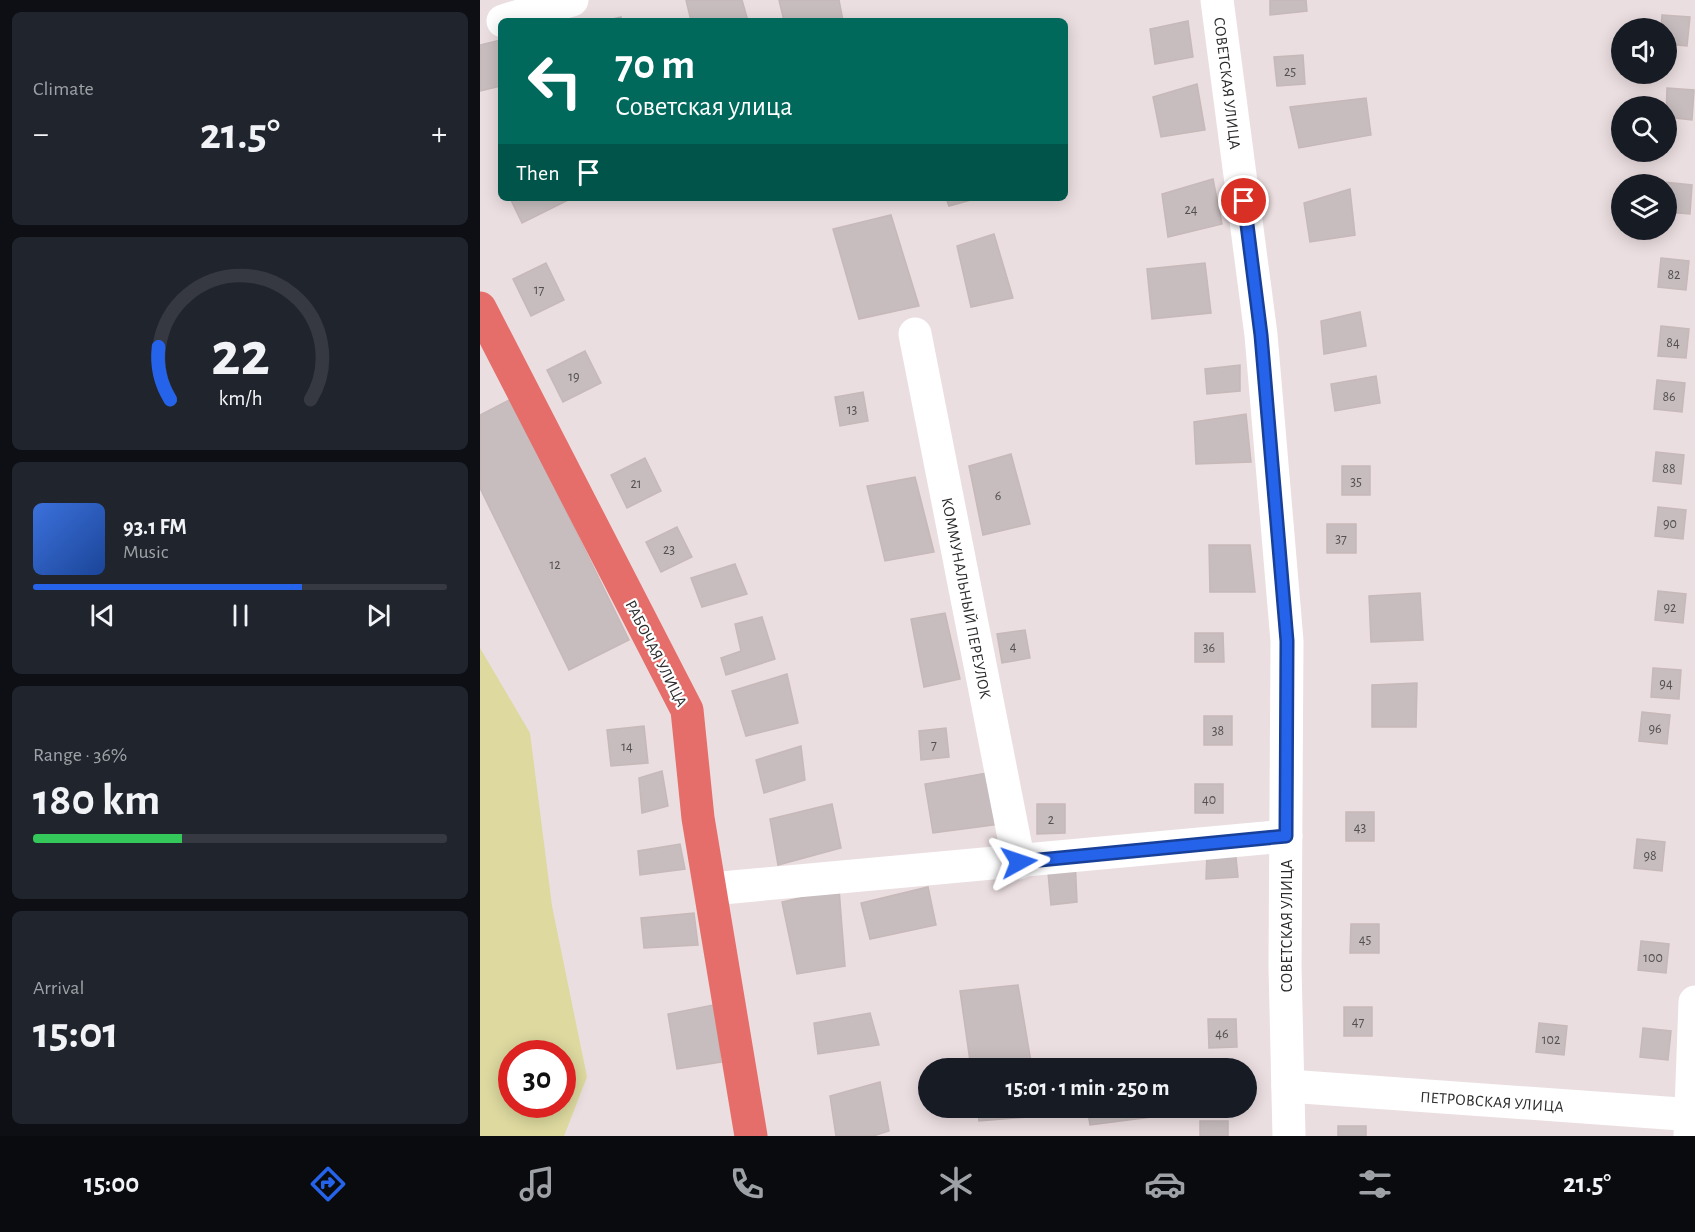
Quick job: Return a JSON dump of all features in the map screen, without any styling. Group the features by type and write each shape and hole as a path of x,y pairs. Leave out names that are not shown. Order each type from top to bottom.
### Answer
{"main road":[{"name":"РАБОЧАЯ УЛИЦА","path":"480,308 687,710 698,818 751,1136"}],"street":[{"path":"512,18 572,0"},
{"name":"СОВЕТСКАЯ УЛИЦА","path":"1217,0 1261,335 1286,630 1289,1136"},
{"path":"480,28 498,22"},
{"name":"КОММУНАЛЬНЫЙ ПЕРЕУЛОК","path":"915,334 1019,862"},
{"path":"711,889 1286,836"},
{"path":"1691,1122 1695,1002"},
{"name":"ПЕТРОВСКАЯ УЛИЦА","path":"1288,1086 1691,1122"}],"shaded area":[{"path":"480,648 530,733 552,906 587,1077 576,1105 576,1040 498,1040 498,1118 571,1118 564,1136 480,1136"}],"building":[{"path":"686,0 742,0 747,18 690,18"},
{"path":"779,0 839,0 842,18 783,18"},
{"path":"1270,0 1306,0 1307,11 1270,15"},
{"path":"1662,15 1690,17 1687,46 1677,45 1677,18 1662,18"},
{"path":"1188,21 1193,57 1155,64 1150,29"},
{"path":"498,41 498,87 480,91 480,45"},
{"path":"1303,55 1305,84 1277,86 1274,57"},
{"path":"1197,84 1205,130 1161,137 1153,97"},
{"path":"1667,88 1694,90 1692,120 1677,118 1677,96 1667,96"},
{"path":"1366,98 1371,135 1299,148 1290,107"},
{"path":"1213,179 1222,224 1168,237 1162,194"},
{"path":"1677,183 1692,185 1690,214 1677,213"},
{"path":"1350,189 1355,235 1310,242 1304,203"},
{"path":"511,201 566,201 522,223"},
{"path":"947,201 967,201 949,206"},
{"path":"891,215 919,306 859,319 833,229"},
{"path":"994,234 1013,298 971,307 957,246"},
{"path":"1661,258 1689,261 1686,290 1658,287"},
{"path":"546,263 564,300 531,316 513,279"},
{"path":"1205,263 1211,313 1152,319 1147,269"},
{"path":"1360,312 1366,346 1324,354 1321,321"},
{"path":"1661,326 1689,329 1686,358 1658,356"},
{"path":"585,351 601,383 563,402 547,370"},
{"path":"1240,365 1240,391 1207,394 1205,369"},
{"path":"1376,376 1380,403 1335,411 1331,384"},
{"path":"1657,380 1685,383 1682,412 1654,409"},
{"path":"863,392 868,421 840,426 835,397"},
{"path":"511,399 629,640 569,670 480,488 480,415"},
{"path":"1246,414 1251,462 1196,464 1194,422"},
{"path":"1656,452 1684,455 1681,484 1653,481"},
{"path":"1011,454 1030,524 983,535 969,466"},
{"path":"645,458 661,491 627,508 611,475"},
{"path":"1342,466 1370,466 1370,495 1342,495"},
{"path":"915,477 934,552 885,561 867,486"},
{"path":"1658,507 1686,510 1683,539 1655,536"},
{"path":"1327,524 1356,524 1356,553 1327,553"},
{"path":"677,527 692,557 661,572 646,542"},
{"path":"1209,545 1250,545 1255,592 1210,592"},
{"path":"735,564 747,594 702,607 691,578"},
{"path":"1658,591 1686,594 1683,623 1655,620"},
{"path":"1420,593 1423,640 1371,642 1369,596"},
{"path":"945,613 960,679 924,687 911,619"},
{"path":"762,617 775,659 726,675 721,658 741,651 735,624"},
{"path":"1025,630 1030,658 1002,663 997,634"},
{"path":"1195,633 1223,633 1224,662 1195,662"},
{"path":"1653,668 1681,670 1679,699 1651,697"},
{"path":"787,674 798,723 746,736 732,691"},
{"path":"1417,683 1416,727 1372,727 1372,685"},
{"path":"1642,712 1670,715 1667,744 1639,741"},
{"path":"1204,716 1232,716 1232,745 1204,745"},
{"path":"644,726 648,763 611,766 607,730"},
{"path":"946,728 949,757 921,760 919,731"},
{"path":"801,746 805,780 764,793 756,760"},
{"path":"662,771 668,806 642,813 639,778"},
{"path":"992,772 1000,824 933,833 925,784"},
{"path":"1195,784 1223,784 1223,813 1195,813"},
{"path":"832,804 841,848 778,865 770,819"},
{"path":"1037,804 1065,804 1065,833 1037,834"},
{"path":"1346,812 1374,812 1374,841 1346,841"},
{"path":"1637,839 1665,842 1662,871 1634,868"},
{"path":"680,844 685,869 640,875 638,851"},
{"path":"1235,848 1238,877 1206,879 1207,853"},
{"path":"1075,859 1077,902 1051,905 1047,862"},
{"path":"928,887 936,925 870,939 861,903"},
{"path":"839,889 845,966 797,974 782,902"},
{"path":"694,913 698,945 644,948 641,918"},
{"path":"1351,924 1379,924 1379,953 1350,953"},
{"path":"1641,941 1669,944 1666,973 1638,970"},
{"path":"1018,985 1030,1058 970,1058 960,991"},
{"path":"714,1005 721,1062 677,1069 668,1014"},
{"path":"1344,1007 1372,1007 1372,1036 1344,1036"},
{"path":"870,1013 879,1045 818,1054 814,1023"},
{"path":"1208,1019 1236,1019 1237,1047 1209,1048"},
{"path":"1539,1023 1567,1026 1564,1055 1536,1052"},
{"path":"1643,1028 1671,1031 1668,1060 1640,1057"},
{"path":"880,1082 889,1131 873,1136 836,1136 830,1096"},
{"path":"979,1118 1015,1118 979,1121"},
{"path":"1089,1118 1144,1118 1090,1125"},
{"path":"1200,1121 1228,1121 1228,1136 1200,1136"},
{"path":"1338,1126 1366,1126 1366,1136 1338,1136"}],"route":[{"path":"1019,862 1286,836 1287,641 1261,335 1244,201"}]}
